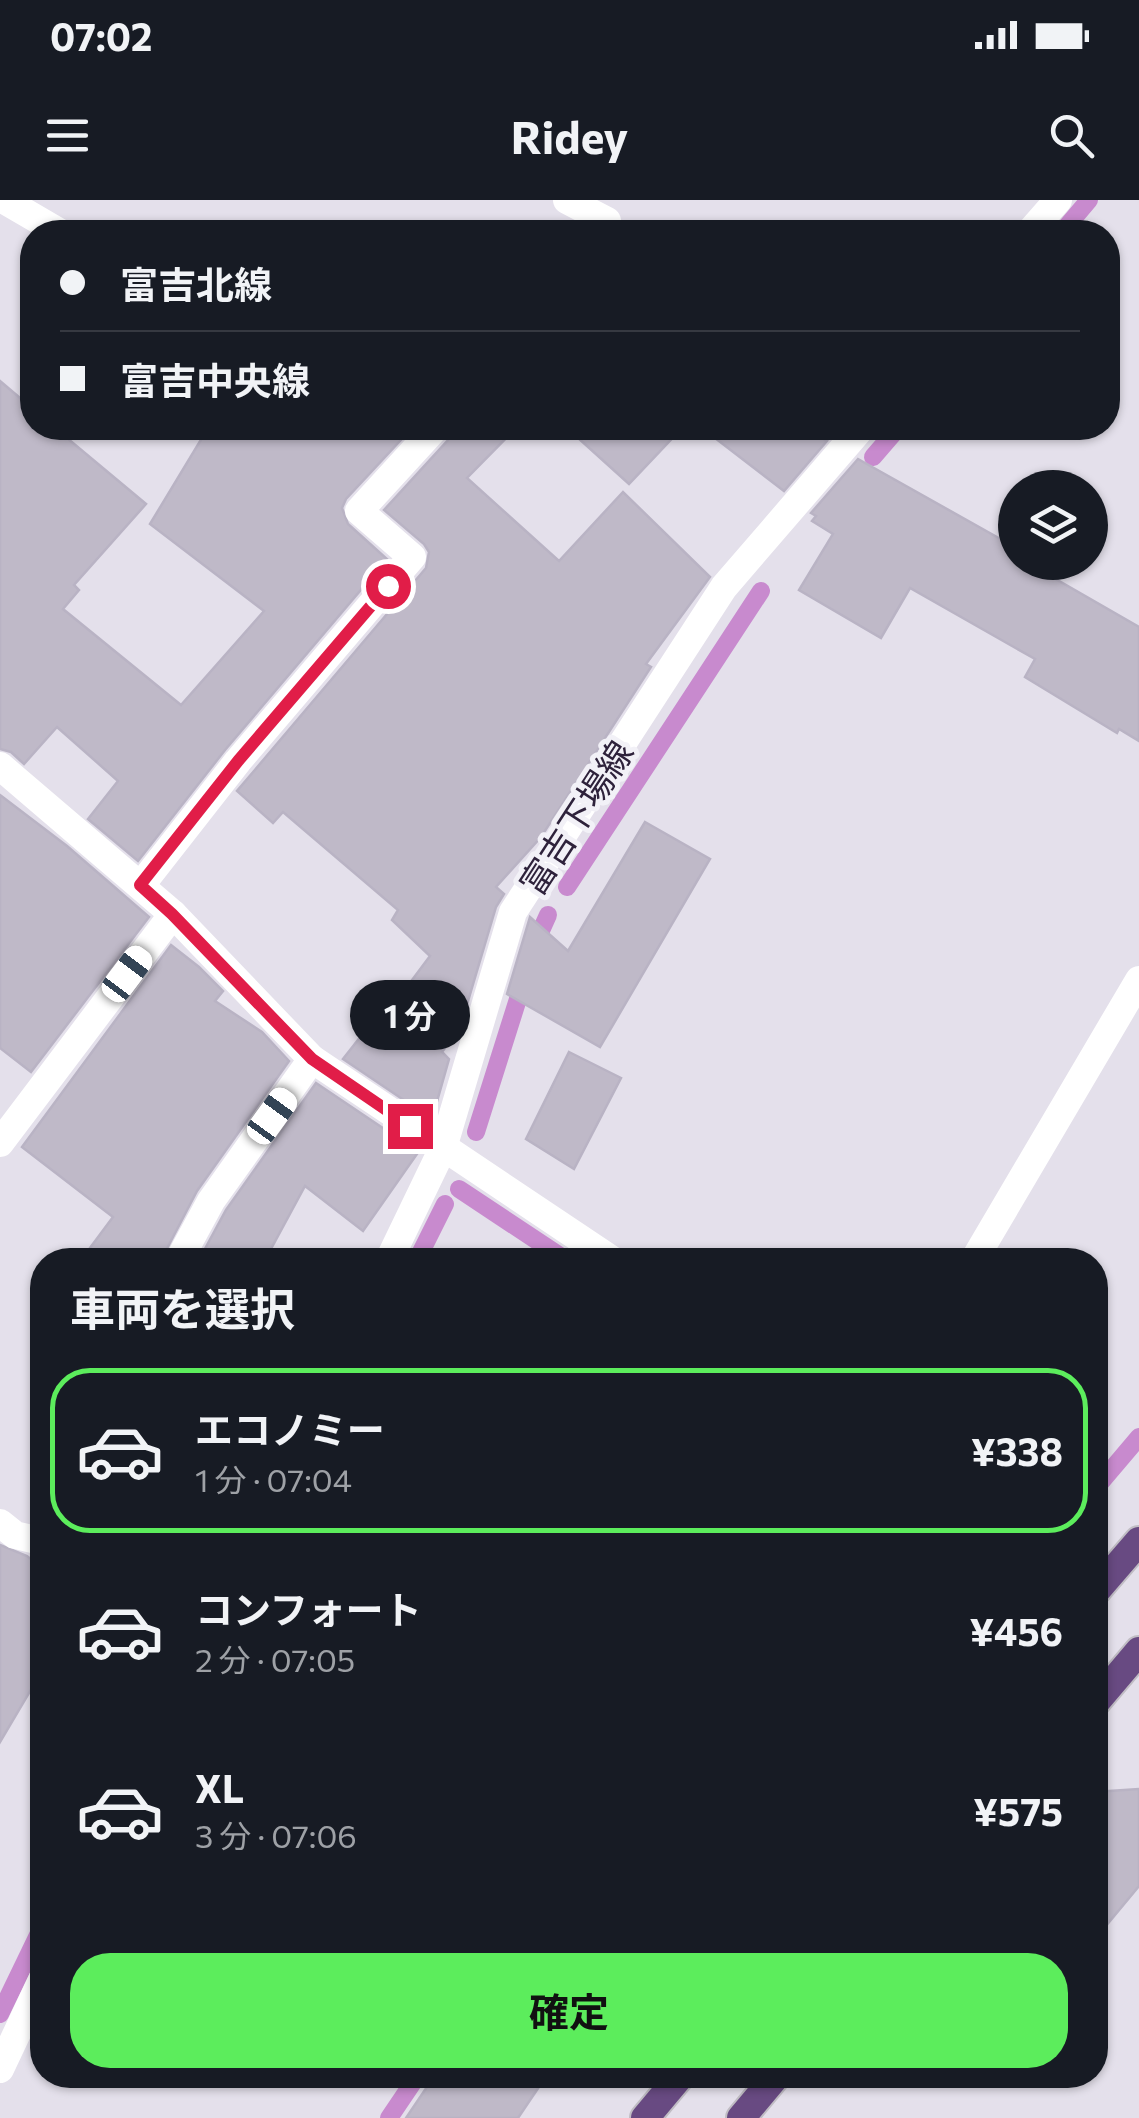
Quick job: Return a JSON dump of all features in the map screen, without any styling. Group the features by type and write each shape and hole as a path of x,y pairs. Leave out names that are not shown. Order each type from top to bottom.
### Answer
{"highway":[{"path":"1108,1574 1139,1541"},
{"path":"1108,1688 1139,1651"},
{"path":"644,2118 670,2088"},
{"path":"740,2118 766,2088"}],"street":[{"path":"4,200 38,220"},
{"path":"567,200 609,218"},
{"path":"1040,220 1058,200"},
{"path":"140,885 238,761 412,557 359,511 423,440"},
{"name":"富吉下場線","path":"395,1248 443,1148 514,912 724,586 851,440"},
{"path":"0,766 172,914 312,1059 594,1248"},
{"path":"5,1126 172,914"},
{"path":"981,1248 1139,980"},
{"path":"186,1248 211,1201 312,1059"},
{"path":"0,1523 16,1535 30,1537"},
{"path":"0,2069 30,2005"}],"building":[{"path":"0,381 20,398 20,440 69,440 146,504 74,585 79,590 63,609 181,705 264,611 150,524 201,440 401,440 342,508 348,524 387,559 225,750 138,861 88,819 118,781 57,727 24,764 11,752 0,749"},
{"path":"448,440 504,440 467,478 559,561 623,492 710,577 646,664 651,667 541,837 496,887 504,894 496,907 460,1028 442,1052 449,1059 432,1119 343,1059 369,1026 374,1031 430,956 392,920 398,910 283,812 273,823 237,791 426,568 429,552 424,544 384,510"},
{"path":"580,440 671,440 629,484"},
{"path":"718,440 827,441 784,491"},
{"path":"858,459 998,538 998,580 1057,580 1139,627 1139,741 1119,729 1117,733 1025,677 1035,659 910,588 881,638 799,590 833,534 812,521 816,516 811,513"},
{"path":"0,795 149,917 31,1072 0,1048"},
{"path":"645,822 710,859 600,1047 507,994 530,917 568,951"},
{"path":"171,945 223,991 215,1001 262,1032 289,1061 197,1191 167,1248 90,1248 113,1217 22,1147"},
{"path":"569,1052 621,1078 574,1169 526,1139"},
{"path":"316,1083 417,1154 363,1231 305,1186 271,1248 205,1248 226,1210"},
{"path":"0,1545 30,1558 30,1691 0,1742"},
{"path":"1139,1789 1139,1886 1108,1923 1108,1791"},
{"path":"426,2088 538,2088 518,2118 406,2118"}],"waterway":[{"path":"1072,220 1089,200"},
{"path":"873,457 888,440"},
{"path":"567,887 761,591"},
{"path":"534,946 548,915"},
{"path":"476,1132 524,980"},
{"path":"459,1189 548,1248"},
{"path":"423,1248 445,1204"},
{"path":"1108,1474 1139,1437"},
{"path":"0,2014 30,1952"},
{"path":"389,2118 409,2088"}],"route":[{"path":"388,586 238,761 140,885 312,1059 410,1126"}]}
